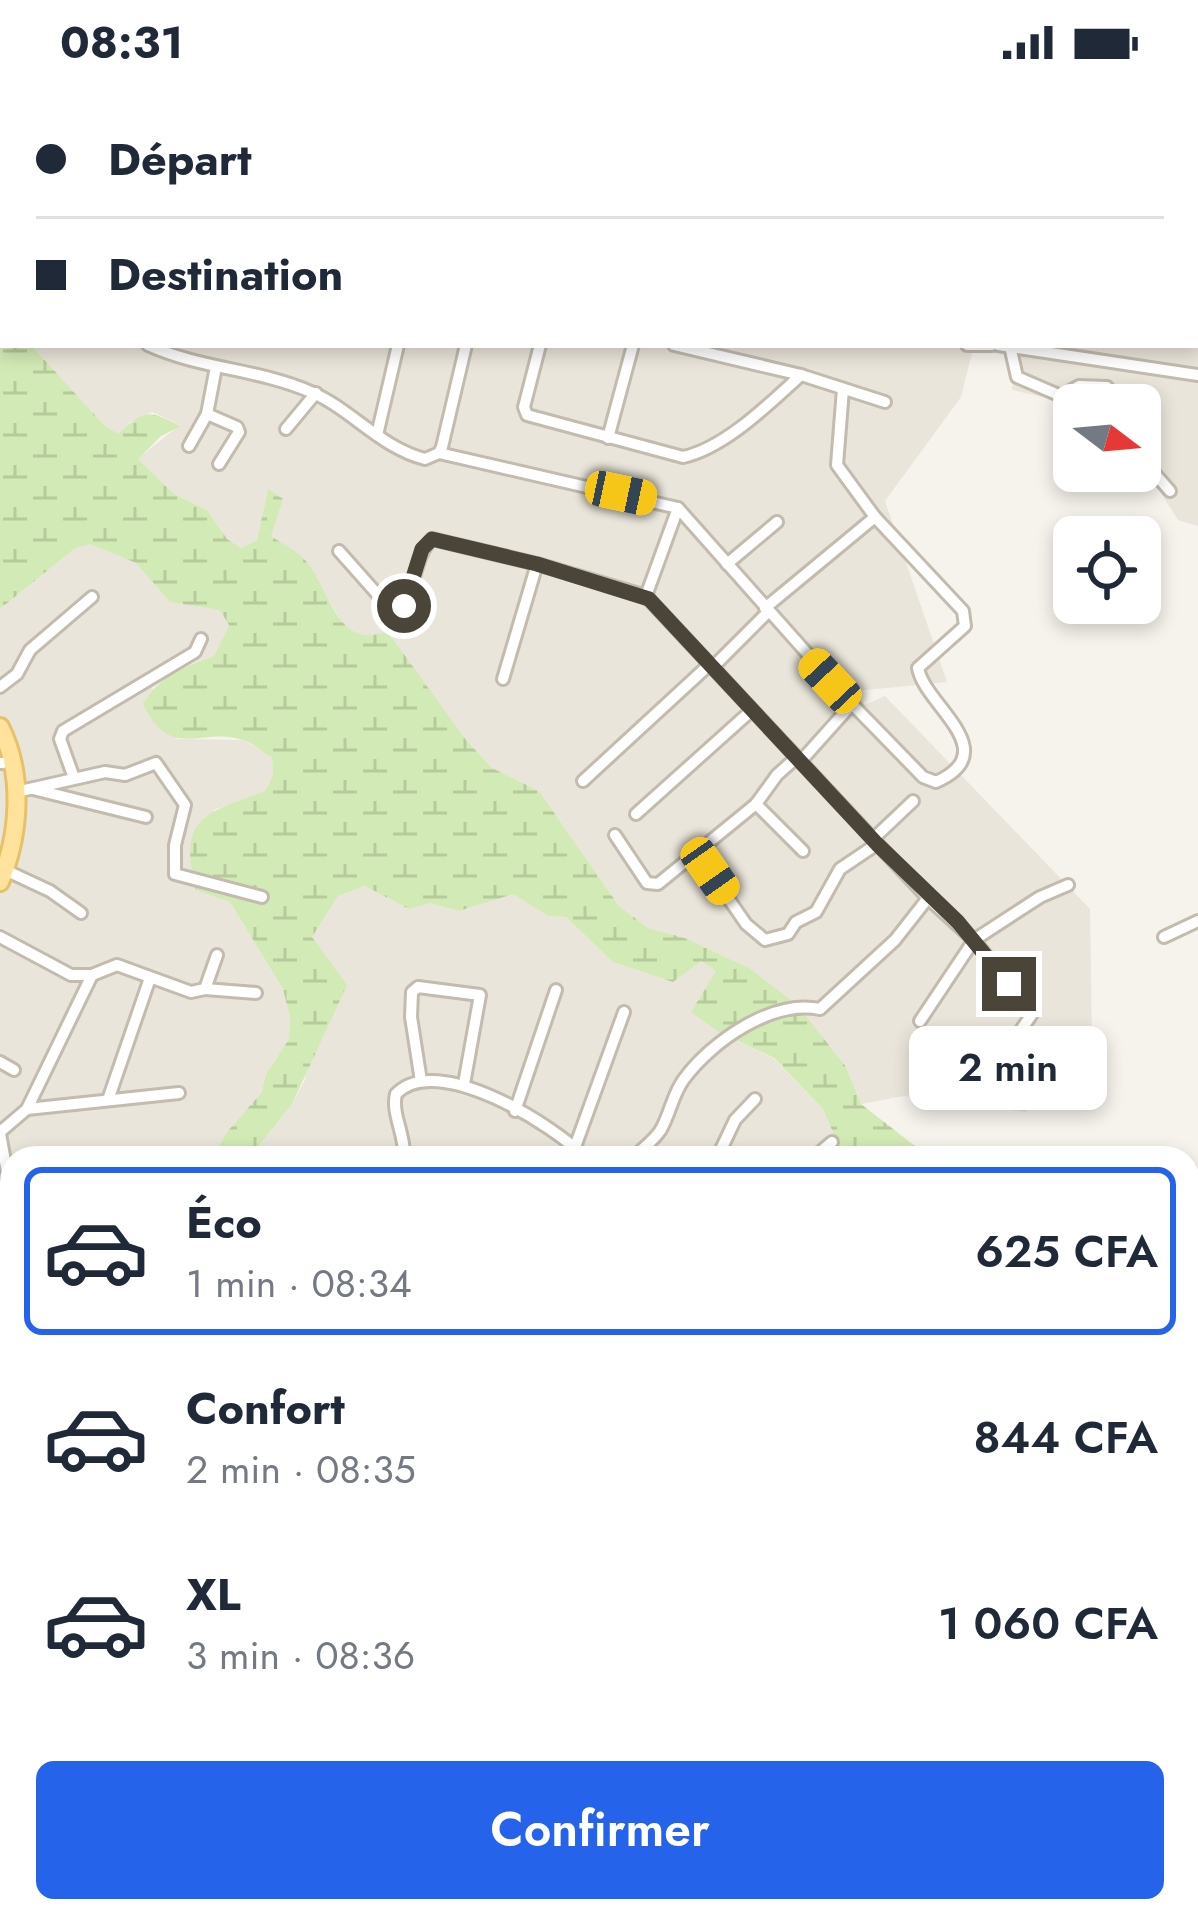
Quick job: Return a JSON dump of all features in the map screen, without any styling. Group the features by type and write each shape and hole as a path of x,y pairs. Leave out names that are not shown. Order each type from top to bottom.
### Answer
{"main road":[{"path":"0,727 23,790 2,870"},
{"path":"1,760 7,822 2,870"}],"street":[{"path":"157,348 316,393 413,456 424,459 439,453 678,508 852,704 922,777 936,782 959,763 964,742 928,692 918,668 956,638 965,626 963,610 875,517 838,465 843,389"},
{"path":"376,435 397,348"},
{"path":"439,453 465,348"},
{"path":"539,348 525,412 664,453 692,455 754,417 801,375"},
{"path":"608,438 632,348"},
{"path":"687,348 801,375 885,402"},
{"path":"1010,348 1017,376 1053,392"},
{"path":"1047,348 1103,351 1198,375"},
{"path":"189,446 207,414 217,368"},
{"path":"286,429 316,393"},
{"path":"207,414 239,432 219,464"},
{"path":"1161,481 1170,491"},
{"path":"646,596 678,508"},
{"path":"583,781 766,610 875,517"},
{"path":"727,564 777,522"},
{"path":"339,551 397,614 404,606 422,549 432,539 646,596 928,898 974,940 1032,1014 976,1074"},
{"path":"502,679 537,564"},
{"path":"0,687 17,674 30,650 92,597"},
{"path":"74,778 60,739 63,731 195,652 201,639"},
{"path":"615,835 647,883 658,884 756,804 777,775 852,704"},
{"path":"636,814 752,710"},
{"path":"23,790 105,772 125,775 156,763 185,805 175,874 262,898"},
{"path":"23,790 146,817"},
{"path":"695,850 746,924 765,940 788,934 796,922 816,913 840,869 875,842 913,801"},
{"path":"756,804 803,851"},
{"path":"2,870 50,891 81,913"},
{"path":"920,1021 974,940 1040,897 1068,885"},
{"path":"645,1146 660,1131 682,1081 705,1054 782,1009 799,1005 820,1010 895,940 928,898"},
{"path":"1164,937 1198,921"},
{"path":"0,938 70,975 92,975 112,964 191,992 256,993"},
{"path":"205,989 217,955"},
{"path":"0,1133 27,1109 92,975"},
{"path":"108,1100 149,978"},
{"path":"421,1081 411,1017 412,992 418,987 480,995 464,1084"},
{"path":"515,1111 556,990"},
{"path":"575,1146 624,1012"},
{"path":"0,1062 14,1070"},
{"path":"405,1146 394,1102 401,1088 421,1081 464,1084 573,1146"},
{"path":"27,1109 179,1093"},
{"path":"723,1146 735,1120 755,1100"},
{"path":"827,1146 832,1142"}],"shaded area":[{"path":"34,348 973,348 961,397 885,501 947,682 856,691 865,705 885,696 1090,909 1092,1040 1026,1112 904,1096 861,1104 846,1067 749,968 685,938 648,928 619,906 539,791 492,768 371,638 354,634 342,622 303,558 270,535 268,489 257,540 241,548 227,539 207,510 174,494 137,459 180,425 152,412 130,422 119,435 104,425"},
{"path":"1023,348 1198,348 1198,526 1178,520 1160,492 1161,384 1053,384 1053,399 1012,390 1017,352"},
{"path":"90,544 136,563 170,601 221,610 229,625 214,656 181,667 152,688 177,739 244,740 272,757 273,775 265,791 214,810 230,902 283,989 290,1017 289,1039 265,1076 262,1092 219,1146 0,1146 0,609 74,549"},
{"path":"365,886 409,909 430,903 459,911 513,894 548,916 566,917 613,962 673,982 700,960 716,971 719,1032 773,1058 823,1109 839,1146 259,1146 305,1080 312,937 338,896"}],"green space":[{"path":"0,348 34,348 104,425 118,434 147,414 181,426 161,436 138,459 174,494 207,510 227,539 241,548 257,540 268,489 283,499 271,536 303,558 345,625 370,635 387,631 466,740 492,768 539,791 619,906 648,928 685,938 749,968 797,1005 846,1067 861,1104 915,1146 839,1146 823,1109 774,1058 719,1032 691,1012 716,971 701,961 673,982 613,962 566,917 548,916 513,894 459,911 430,903 409,909 365,886 338,896 312,937 347,985 292,1104 259,1146 219,1146 262,1092 265,1076 289,1039 290,1017 283,989 230,902 196,890 190,847 200,822 211,813 265,791 273,775 272,757 230,737 177,738 154,722 143,704 174,673 214,656 229,625 220,610 170,602 136,563 90,544 74,549 0,609"}],"route":[{"path":"404,606 422,549 432,539 646,596 928,898 958,922 1009,984"}]}
